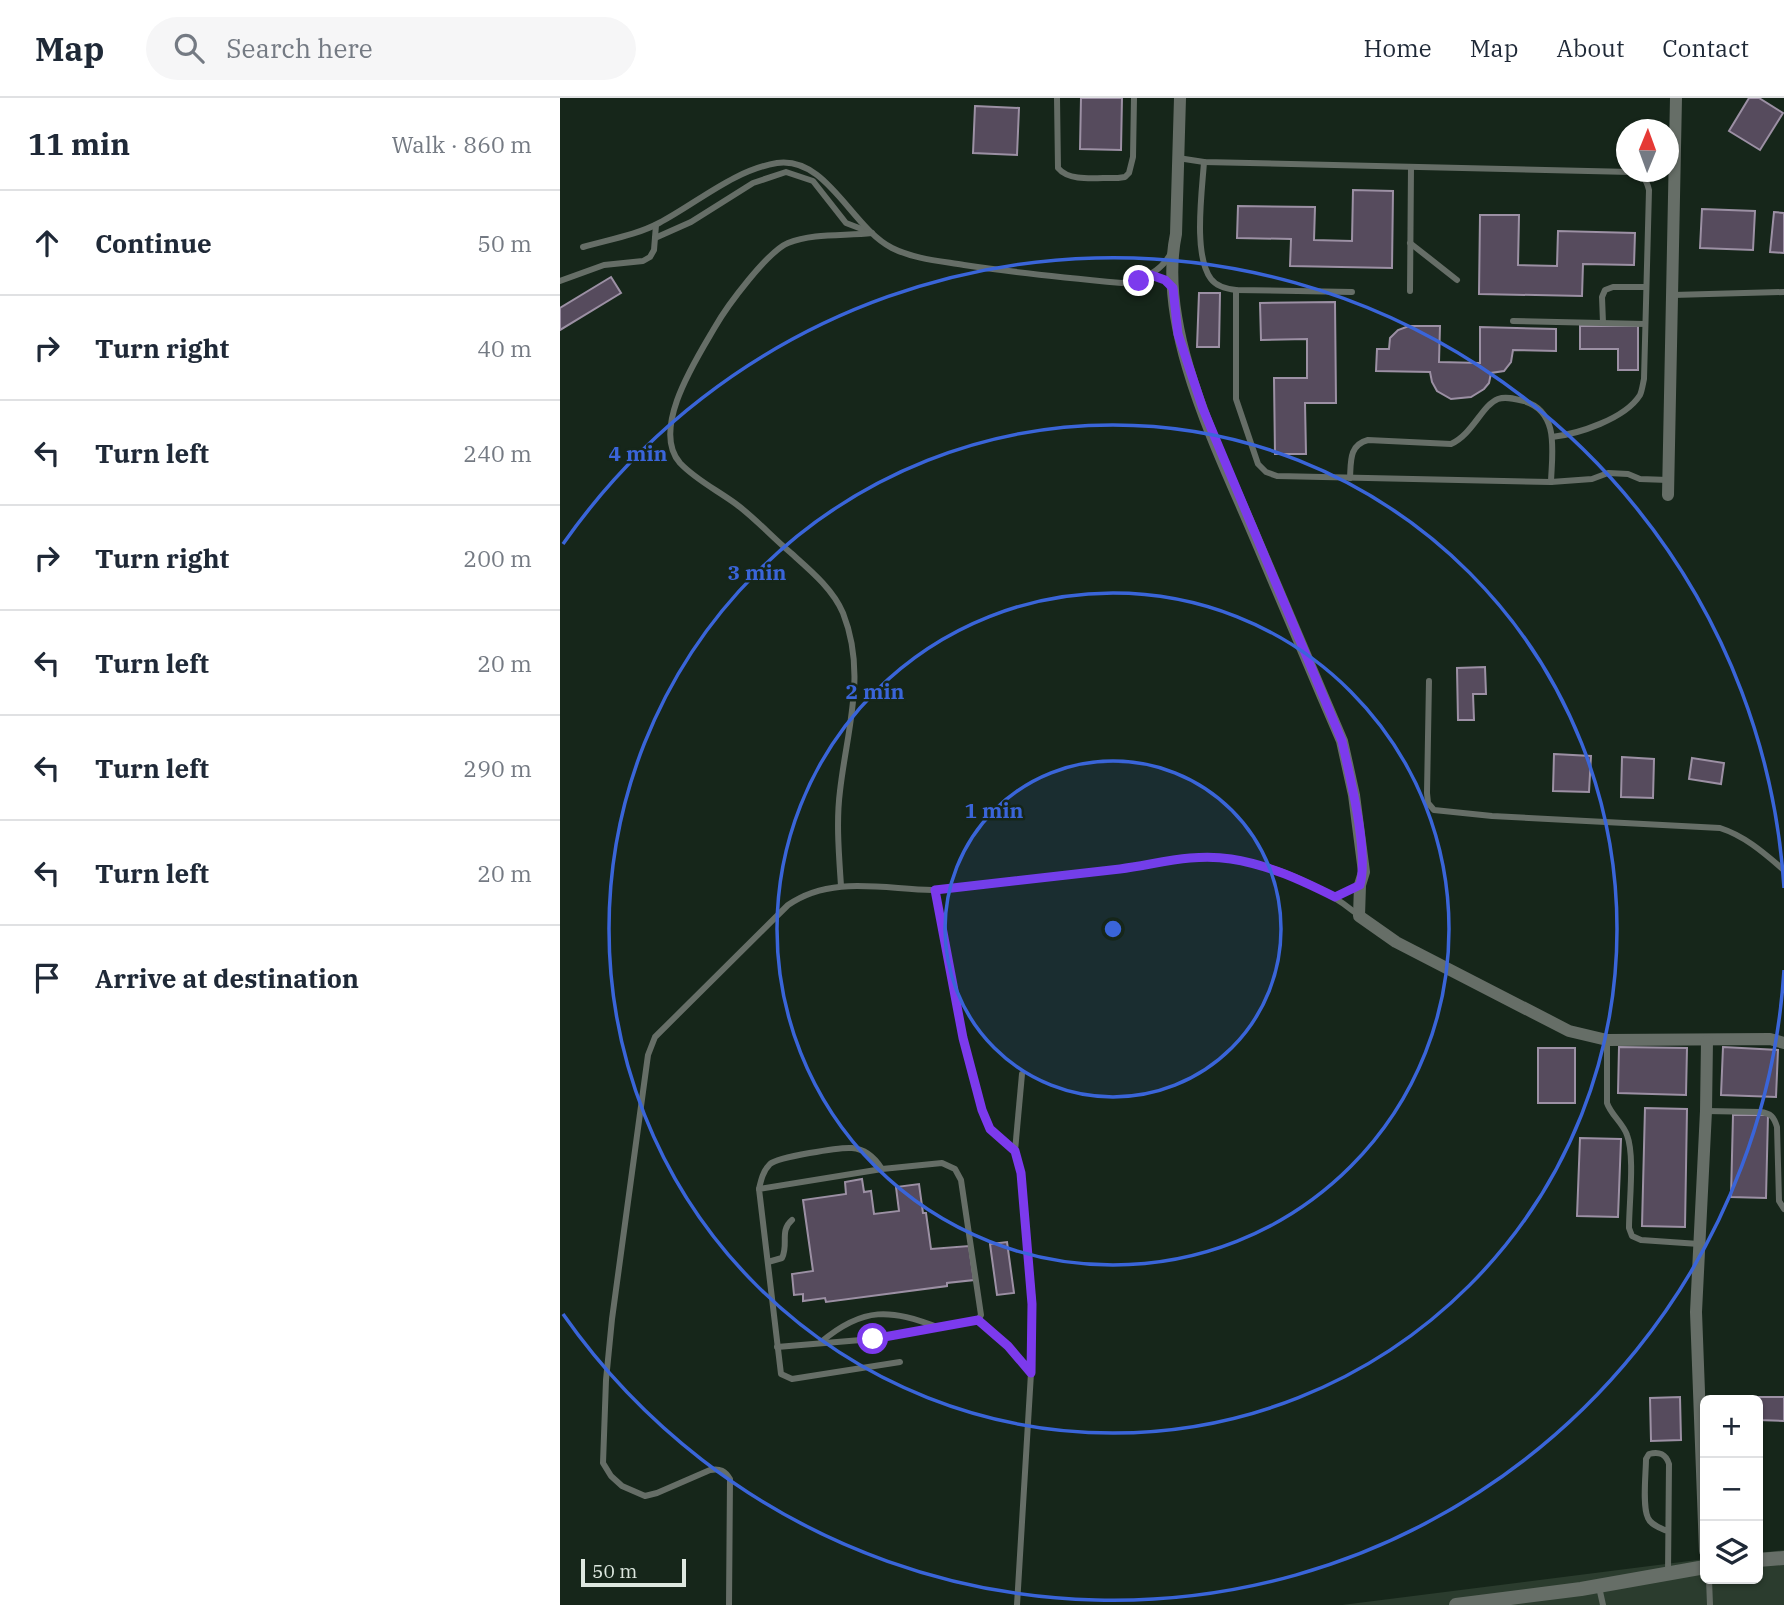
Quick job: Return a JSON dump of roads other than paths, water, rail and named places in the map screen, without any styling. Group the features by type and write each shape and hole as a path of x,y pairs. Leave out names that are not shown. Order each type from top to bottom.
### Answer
{"street":[{"path":"1180,98 1176,234 1173,248 1173,288 1178,334 1203,409 1342,741 1354,795 1364,872 1360,885 1359,916 1396,942 1569,1031 1608,1040 1770,1039 1784,1043"},
{"path":"1668,495 1676,98"},
{"path":"1704,1521 1696,1312 1707,1041"},
{"path":"1763,1560 1784,1558"},
{"path":"1456,1605 1700,1568"}],"lane":[{"path":"1057,98 1058,168 1070,177 1118,178 1125,177 1131,167 1134,98"},
{"path":"1178,158 1204,162 1641,174 1646,180 1648,190 1644,379 1640,394 1605,422 1569,435 1552,437"},
{"path":"1204,162 1199,227 1206,268 1211,280 1223,288 1236,290 1352,292"},
{"path":"583,247 656,225 747,172 778,163 799,164 814,170 872,233 890,247 909,255 1006,271 1122,283 1139,281 1151,275 1166,263 1173,248"},
{"path":"1410,291 1411,167"},
{"path":"655,238 691,222 753,183 786,172 813,181 846,223 872,233"},
{"path":"560,281 604,265 643,261 650,257 656,225"},
{"path":"841,886 839,792 852,718 856,670 842,611 824,584 804,565 738,505 692,474 678,461 672,448 670,428 693,364 727,307 769,258 785,244 804,239 872,233"},
{"path":"1410,243 1457,280"},
{"path":"1151,275 1165,280 1173,288"},
{"path":"1603,323 1602,298 1605,290 1613,287 1646,287"},
{"path":"1236,290 1236,399 1258,464 1266,472 1277,476 1551,482 1592,479 1608,472 1628,474 1640,479 1668,480"},
{"path":"1673,295 1784,292"},
{"path":"1513,321 1645,324"},
{"path":"1350,478 1352,451 1359,442 1368,440 1451,444 1460,440 1497,399 1512,397 1531,403 1543,411 1550,422 1551,482"},
{"path":"1429,681 1427,793 1428,803 1434,810 1480,815 1720,828 1732,831 1757,847 1784,870"},
{"path":"729,1605 730,1479 726,1472 710,1470 645,1496 622,1486 611,1476 603,1463 606,1380 612,1319 648,1055 655,1037 788,905 821,888 841,886 935,890 1124,868 1178,858 1205,857 1231,859 1282,871 1335,897 1359,916"},
{"path":"1335,897 1360,885"},
{"path":"935,890 963,1038 982,1110 990,1129 1015,1151"},
{"path":"1608,1040 1607,1103 1610,1112 1626,1131 1630,1145 1629,1227 1632,1236 1641,1240 1699,1244"},
{"path":"1017,1605 1031,1373 1032,1304 1021,1173 1015,1151 1022,1074"},
{"path":"1706,1111 1768,1113 1781,1133 1779,1201 1784,1209"},
{"path":"882,1169 873,1156 851,1148 781,1158 771,1164 762,1176 759,1189 781,1374 787,1379 900,1362"},
{"path":"759,1189 882,1169 942,1163 959,1172 981,1315 978,1320 873,1339 777,1347"},
{"path":"768,1262 782,1258 786,1251 786,1225 792,1220"},
{"path":"820,1343 855,1318 878,1313 901,1315 941,1328"},
{"path":"978,1320 1008,1346 1031,1373"},
{"path":"1667,1531 1648,1520 1646,1510 1646,1459 1649,1454 1655,1452 1663,1454 1669,1464 1668,1574"},
{"path":"1709,1584 1710,1605"},
{"path":"1599,1585 1603,1605"}]}
